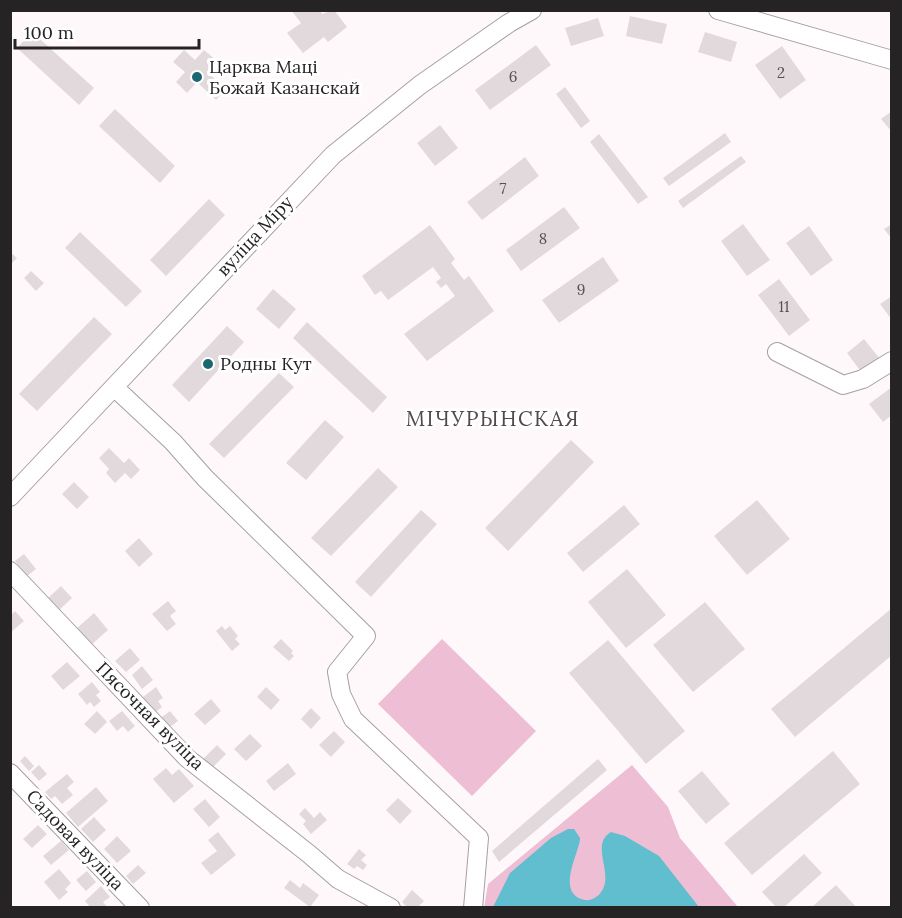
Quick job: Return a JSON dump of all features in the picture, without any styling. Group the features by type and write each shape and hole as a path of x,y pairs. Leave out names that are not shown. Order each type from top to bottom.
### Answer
{"street":[{"name":"вуліца Міру","path":"10,497 333,155 420,85 509,23 532,10"},
{"path":"718,10 891,60"},
{"path":"777,352 843,385 863,379 891,361"},
{"path":"114,387 173,442 205,478 366,636 337,672 337,683 344,702 353,719 479,838 473,908"},
{"name":"Пясочная вуліца","path":"10,572 187,758 309,854 322,868 391,908"},
{"name":"Садовая вуліца","path":"10,773 140,908"}],"shaded area":[{"path":"442,639 536,731 472,796 378,704"},
{"path":"632,765 668,807 680,838 738,907 484,908 488,884"}],"water":[{"path":"568,829 574,829 580,838 570,881 571,890 576,896 590,900 601,892 605,885 602,844 611,832 625,836 659,856 699,907 493,907 510,873 551,838"}],"building":[{"path":"291,10 320,10 322,14 334,10 347,27 328,42 324,37 303,53 287,33 301,23"},
{"path":"630,16 667,24 662,44 626,36"},
{"path":"598,18 604,36 571,46 565,28"},
{"path":"32,32 94,88 79,105 17,48"},
{"path":"705,32 737,42 731,62 698,52"},
{"path":"536,45 551,65 490,110 475,90"},
{"path":"782,46 806,80 780,99 755,65"},
{"name":"Царква Маці Божай Казанскай","path":"184,50 195,60 204,50 217,61 207,72 226,89 216,100 197,82 187,93 176,82 185,72 173,62"},
{"path":"565,87 590,121 581,128 556,94"},
{"path":"115,109 175,166 160,183 99,126"},
{"path":"892,111 892,132 881,119"},
{"path":"440,125 458,148 435,166 417,143"},
{"path":"725,133 731,142 669,186 663,178"},
{"path":"599,134 648,197 638,204 590,142"},
{"path":"741,156 746,162 683,208 678,201"},
{"path":"525,157 539,176 482,220 467,202"},
{"path":"209,199 225,215 166,276 150,260"},
{"path":"564,207 580,228 521,271 506,250"},
{"path":"743,224 770,260 747,276 721,241"},
{"path":"892,224 892,239 884,229"},
{"path":"430,225 455,259 451,263 464,280 469,276 494,311 427,361 404,334 455,296 446,284 441,288 436,282 441,278 433,267 388,300 381,291 375,295 362,276"},
{"path":"809,226 833,260 811,276 786,243"},
{"path":"80,232 142,291 126,307 65,248"},
{"path":"10,252 17,258 10,265"},
{"path":"603,257 619,281 559,323 542,300"},
{"path":"31,271 44,283 36,291 24,278"},
{"path":"779,279 810,320 789,336 758,295"},
{"path":"273,289 296,309 279,329 256,309"},
{"path":"892,296 892,320 880,304"},
{"path":"94,317 112,334 37,411 19,394"},
{"path":"307,322 387,397 373,413 293,338"},
{"name":"Родны Кут","path":"227,326 244,342 189,402 172,385"},
{"path":"864,339 880,359 862,373 847,353"},
{"path":"279,373 294,387 224,458 209,444"},
{"path":"892,387 892,415 883,422 869,404"},
{"path":"325,420 344,437 306,480 286,463"},
{"path":"571,440 594,462 508,551 485,528"},
{"path":"109,448 124,463 129,458 140,470 131,479 125,473 115,483 106,473 109,469 99,458"},
{"path":"378,468 398,487 331,556 311,538"},
{"path":"74,482 89,497 77,509 62,494"},
{"path":"757,500 790,539 747,575 714,536"},
{"path":"624,505 640,524 583,572 567,553"},
{"path":"421,510 437,524 371,597 355,582"},
{"path":"139,538 153,554 139,567 125,551"},
{"path":"24,554 36,569 27,576 15,561"},
{"path":"627,569 666,615 626,648 588,602"},
{"path":"61,586 72,598 57,612 46,600"},
{"path":"168,601 176,611 170,616 176,624 167,631 152,614"},
{"path":"705,602 745,649 693,692 653,645"},
{"path":"892,608 892,655 795,737 771,709"},
{"path":"15,611 24,621 10,633 10,616"},
{"path":"94,613 108,630 90,646 76,629"},
{"path":"222,626 225,630 230,626 238,636 235,639 240,644 232,651 216,631"},
{"path":"281,639 293,651 291,653 294,656 289,661 273,647"},
{"path":"608,640 685,731 646,764 569,673"},
{"path":"130,648 140,660 126,672 115,661"},
{"path":"67,662 80,676 63,690 51,676"},
{"path":"142,666 153,680 142,689 132,675"},
{"path":"92,682 100,692 96,695 101,701 94,707 90,702 87,705 78,694"},
{"path":"156,687 163,698 158,701 162,707 150,716 139,700"},
{"path":"266,687 280,700 271,710 257,697"},
{"path":"211,699 221,711 205,725 194,714"},
{"path":"311,708 321,718 311,729 301,719"},
{"path":"97,711 107,722 95,734 84,724"},
{"path":"122,711 135,726 128,732 123,726 117,731 109,721"},
{"path":"170,711 178,721 166,730 158,720"},
{"path":"334,731 345,742 331,757 319,745"},
{"path":"250,734 262,746 246,761 234,749"},
{"path":"217,745 226,754 211,769 202,760"},
{"path":"833,751 860,784 752,875 724,843"},
{"path":"25,756 34,766 29,771 20,761"},
{"path":"598,759 607,770 499,862 492,851"},
{"path":"288,763 296,774 274,791 266,781"},
{"path":"39,765 47,774 39,781 31,772"},
{"path":"166,768 172,775 179,769 194,786 174,803 153,779"},
{"path":"702,771 730,804 706,824 678,791"},
{"path":"67,774 74,782 67,788 73,795 62,804 55,796 51,799 45,792"},
{"path":"96,787 108,801 78,827 66,813"},
{"path":"398,798 412,811 400,824 386,810"},
{"path":"205,799 220,817 209,827 193,809"},
{"path":"305,808 314,818 320,812 327,820 311,834 303,824 306,821 299,814"},
{"path":"94,817 106,830 93,842 81,829"},
{"path":"38,825 47,834 32,848 23,839"},
{"path":"218,832 236,855 211,875 201,863 217,851 208,840"},
{"path":"117,836 131,851 117,863 104,849"},
{"path":"61,841 69,850 51,865 43,856"},
{"path":"359,849 366,855 361,860 367,865 363,870 357,866 354,869 347,864"},
{"path":"804,854 822,873 783,908 777,908 762,892"},
{"path":"138,865 146,873 133,884 126,876"},
{"path":"59,869 71,883 65,889 68,892 59,900 44,882"},
{"path":"87,871 96,882 86,891 76,880"},
{"path":"290,880 300,888 303,883 319,895 310,907 284,888"},
{"path":"836,885 857,908 811,908"},
{"path":"101,886 110,897 103,902 108,908 91,908 85,901"},
{"path":"412,890 424,901 417,908 408,908 402,902"}],"place":[{"name":"Царква Маці Божай Казанскай","path":"197,77"},
{"name":"Родны Кут","path":"208,364"}],"district":[{"name":"МІЧУРЫНСКАЯ","path":"493,419"}]}
